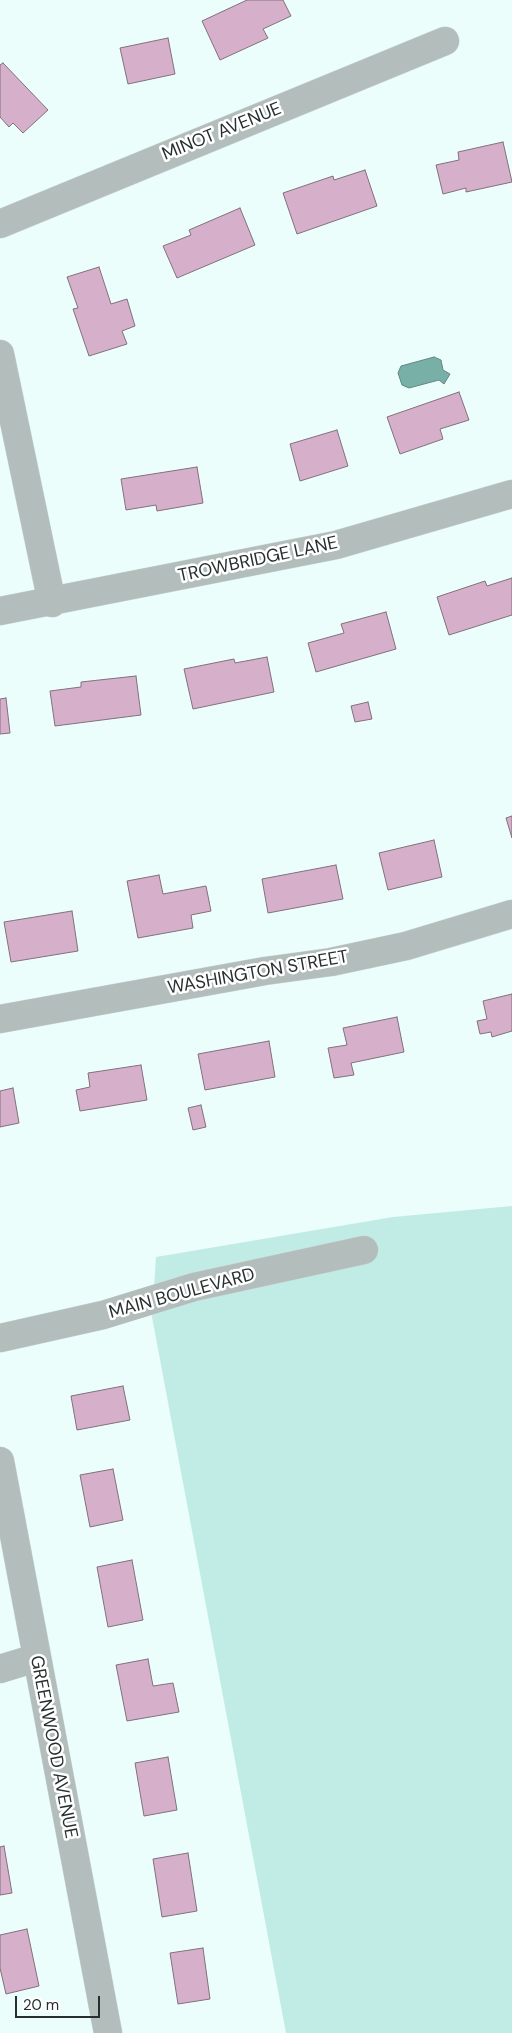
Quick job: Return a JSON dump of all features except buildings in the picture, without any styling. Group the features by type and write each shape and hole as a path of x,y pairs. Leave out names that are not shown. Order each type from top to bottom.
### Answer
{"street":[{"name":"MINOT AVENUE","path":"0,224 445,41"},
{"path":"0,354 52,602"},
{"name":"TROWBRIDGE LANE","path":"0,611 336,545 512,494"},
{"name":"WASHINGTON STREET","path":"0,1019 265,970 331,962 406,946 512,914"},
{"name":"MAIN BOULEVARD","path":"0,1338 102,1315 194,1287 364,1250"},
{"name":"GREENWOOD AVENUE","path":"0,1461 108,2033"},
{"path":"0,1669 36,1658"}],"shaded area":[{"path":"434,357 441,360 443,370 450,374 444,384 439,380 409,388 402,385 398,373 401,366"},
{"path":"512,1206 512,2033 286,2033 152,1317 156,1257 393,1217"}]}
